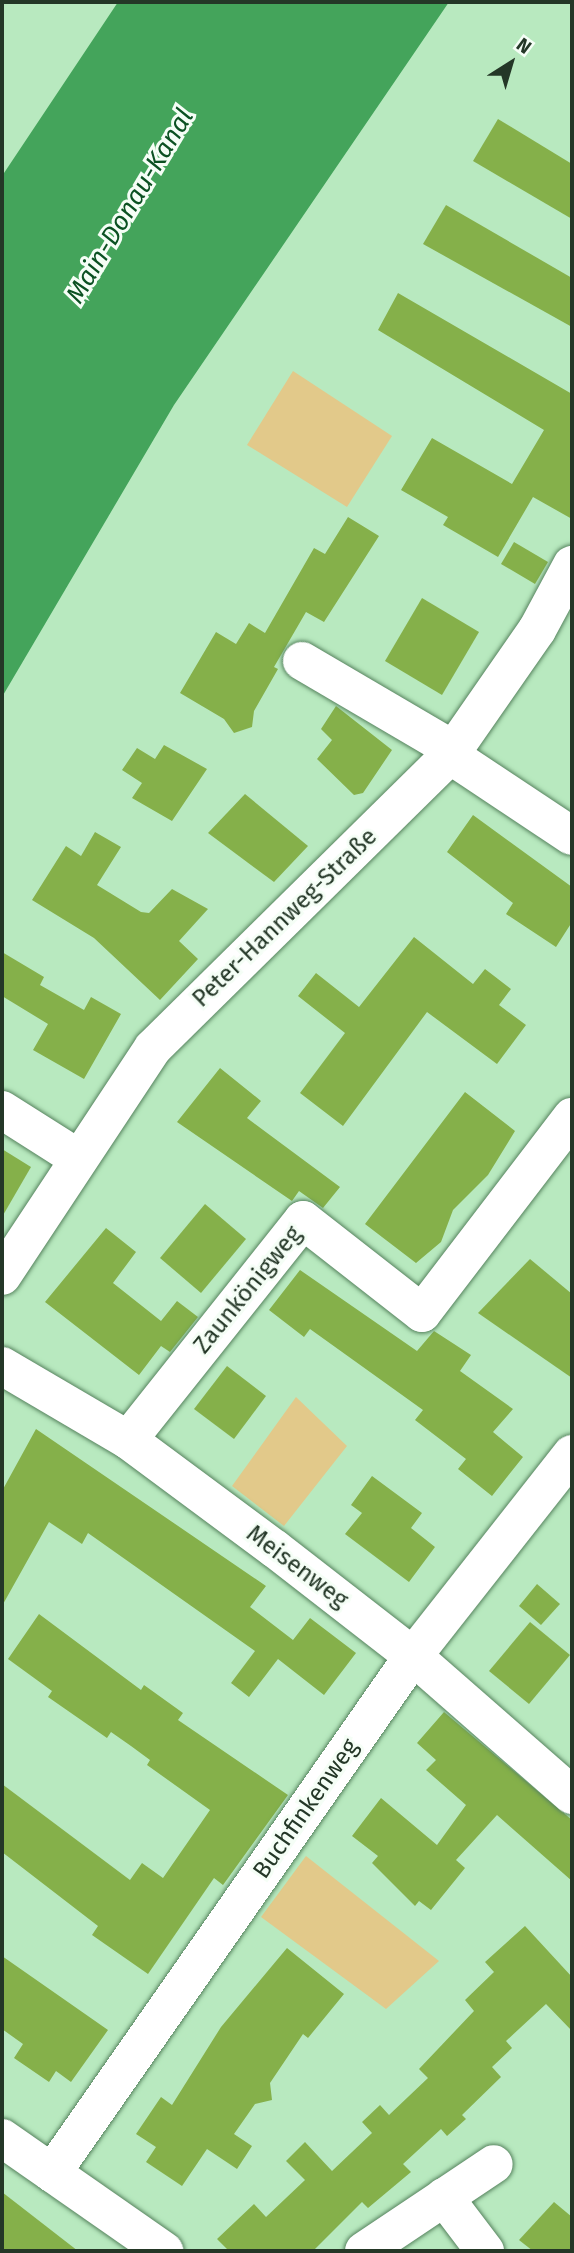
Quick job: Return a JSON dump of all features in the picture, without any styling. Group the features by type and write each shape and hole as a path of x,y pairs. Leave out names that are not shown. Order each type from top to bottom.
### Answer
{"street":[{"name":"Peter-Hannweg-Straße","path":"2,1276 76,1157 153,1048 452,753 537,630 572,565"},
{"path":"302,661 452,753 572,836"},
{"path":"2,1110 76,1157"},
{"name":"Zaunkönigweg","path":"128,1440 303,1220 422,1313 572,1118"},
{"name":"Meisenweg","path":"2,1366 128,1440 413,1656 572,1795"},
{"name":"Buchfinkenweg","path":"52,2173 413,1656 572,1454"},
{"path":"2,2138 164,2251"},
{"path":"364,2251 494,2164"},
{"path":"444,2197 485,2251"}],"shaded area":[{"path":"293,371 392,436 347,507 247,445"},
{"path":"296,1397 347,1446 284,1526 232,1486"},
{"path":"306,1856 439,1961 386,2009 261,1917"}],"water":[{"name":"Main-Donau-Kanal","path":"118,2 449,2 174,405 2,697 2,176"}],"building":[{"path":"498,119 572,164 572,219 473,161"},
{"path":"446,205 572,278 572,327 423,244"},
{"path":"398,293 572,394 572,519 533,497 498,557 443,525 448,517 401,490 432,438 512,484 544,430 378,330"},
{"path":"348,517 379,536 324,622 306,612 274,667 278,669 254,711 252,727 234,733 224,719 180,693 216,632 236,644 249,623 265,633 314,548 325,554"},
{"path":"514,542 548,562 535,584 501,564"},
{"path":"422,598 479,632 442,695 385,661"},
{"path":"336,706 392,750 363,793 354,795 317,759 332,740 321,729"},
{"path":"164,745 207,769 172,821 132,798 142,783 122,770 137,748 155,759"},
{"path":"245,794 308,846 274,882 208,833"},
{"path":"473,815 572,887 572,922 556,947 506,914 513,903 447,852"},
{"path":"95,832 121,847 97,885 141,912 149,913 172,889 208,909 179,941 198,959 160,1000 94,938 32,900 66,846 81,856"},
{"path":"414,937 473,984 485,969 511,989 499,1005 526,1025 497,1064 427,1012 343,1126 300,1093 345,1033 298,996 316,973 359,1007"},
{"path":"2,952 44,977 40,985 84,1010 91,997 121,1014 84,1079 33,1050 48,1024 2,996"},
{"path":"220,1068 261,1101 247,1118 340,1187 323,1208 299,1191 292,1201 177,1122"},
{"path":"465,1092 515,1131 488,1175 453,1210 441,1242 416,1263 365,1224"},
{"path":"2,1149 31,1167 2,1217"},
{"path":"205,1204 246,1239 201,1293 160,1258"},
{"path":"106,1228 136,1252 113,1283 161,1321 177,1301 198,1317 170,1352 161,1346 139,1375 45,1302"},
{"path":"530,1259 572,1294 572,1378 478,1313"},
{"path":"300,1270 417,1351 434,1331 471,1355 460,1371 513,1409 493,1432 523,1457 492,1496 458,1469 466,1459 415,1420 423,1410 310,1329 304,1337 269,1310"},
{"path":"227,1366 266,1396 234,1439 194,1409"},
{"path":"36,1429 266,1586 250,1607 293,1640 310,1618 356,1653 324,1695 278,1659 249,1697 231,1683 255,1651 88,1533 82,1544 49,1522 2,1606 2,1491"},
{"path":"372,1476 422,1513 411,1528 435,1547 409,1582 345,1534 362,1513 351,1505"},
{"path":"537,1584 560,1604 541,1625 519,1606"},
{"path":"39,1614 141,1690 144,1685 183,1713 178,1720 288,1795 223,1885 214,1878 148,1974 92,1935 98,1926 2,1852 2,1784 130,1880 142,1863 163,1878 210,1810 147,1765 150,1760 111,1732 107,1738 48,1697 52,1691 8,1659"},
{"path":"530,1622 570,1655 529,1704 489,1671"},
{"path":"444,1712 572,1820 572,1881 497,1815 456,1860 465,1868 431,1910 419,1901 415,1906 372,1863 378,1856 352,1836 381,1798 437,1845 466,1805 426,1770 436,1760 417,1743"},
{"path":"525,1926 572,1977 572,2031 546,2004 506,2041 512,2048 492,2067 501,2077 462,2115 466,2119 447,2136 441,2129 403,2164 411,2172 368,2208 362,2202 313,2251 229,2251 217,2239 254,2204 266,2217 305,2180 286,2161 305,2142 332,2171 372,2133 362,2122 380,2105 389,2115 428,2078 419,2069 474,2011 465,2000 494,1972 485,1962"},
{"path":"287,1948 344,1994 308,2038 303,2034 270,2083 272,2100 255,2104 234,2134 252,2146 237,2169 207,2149 182,2186 146,2162 156,2147 136,2134 161,2097 172,2105 221,2027"},
{"path":"2,1956 108,2030 71,2082 56,2071 49,2082 14,2058 23,2044 2,2029"},
{"path":"2,2192 78,2251 2,2251"},
{"path":"554,2202 572,2217 572,2251 533,2251 519,2240"}]}
